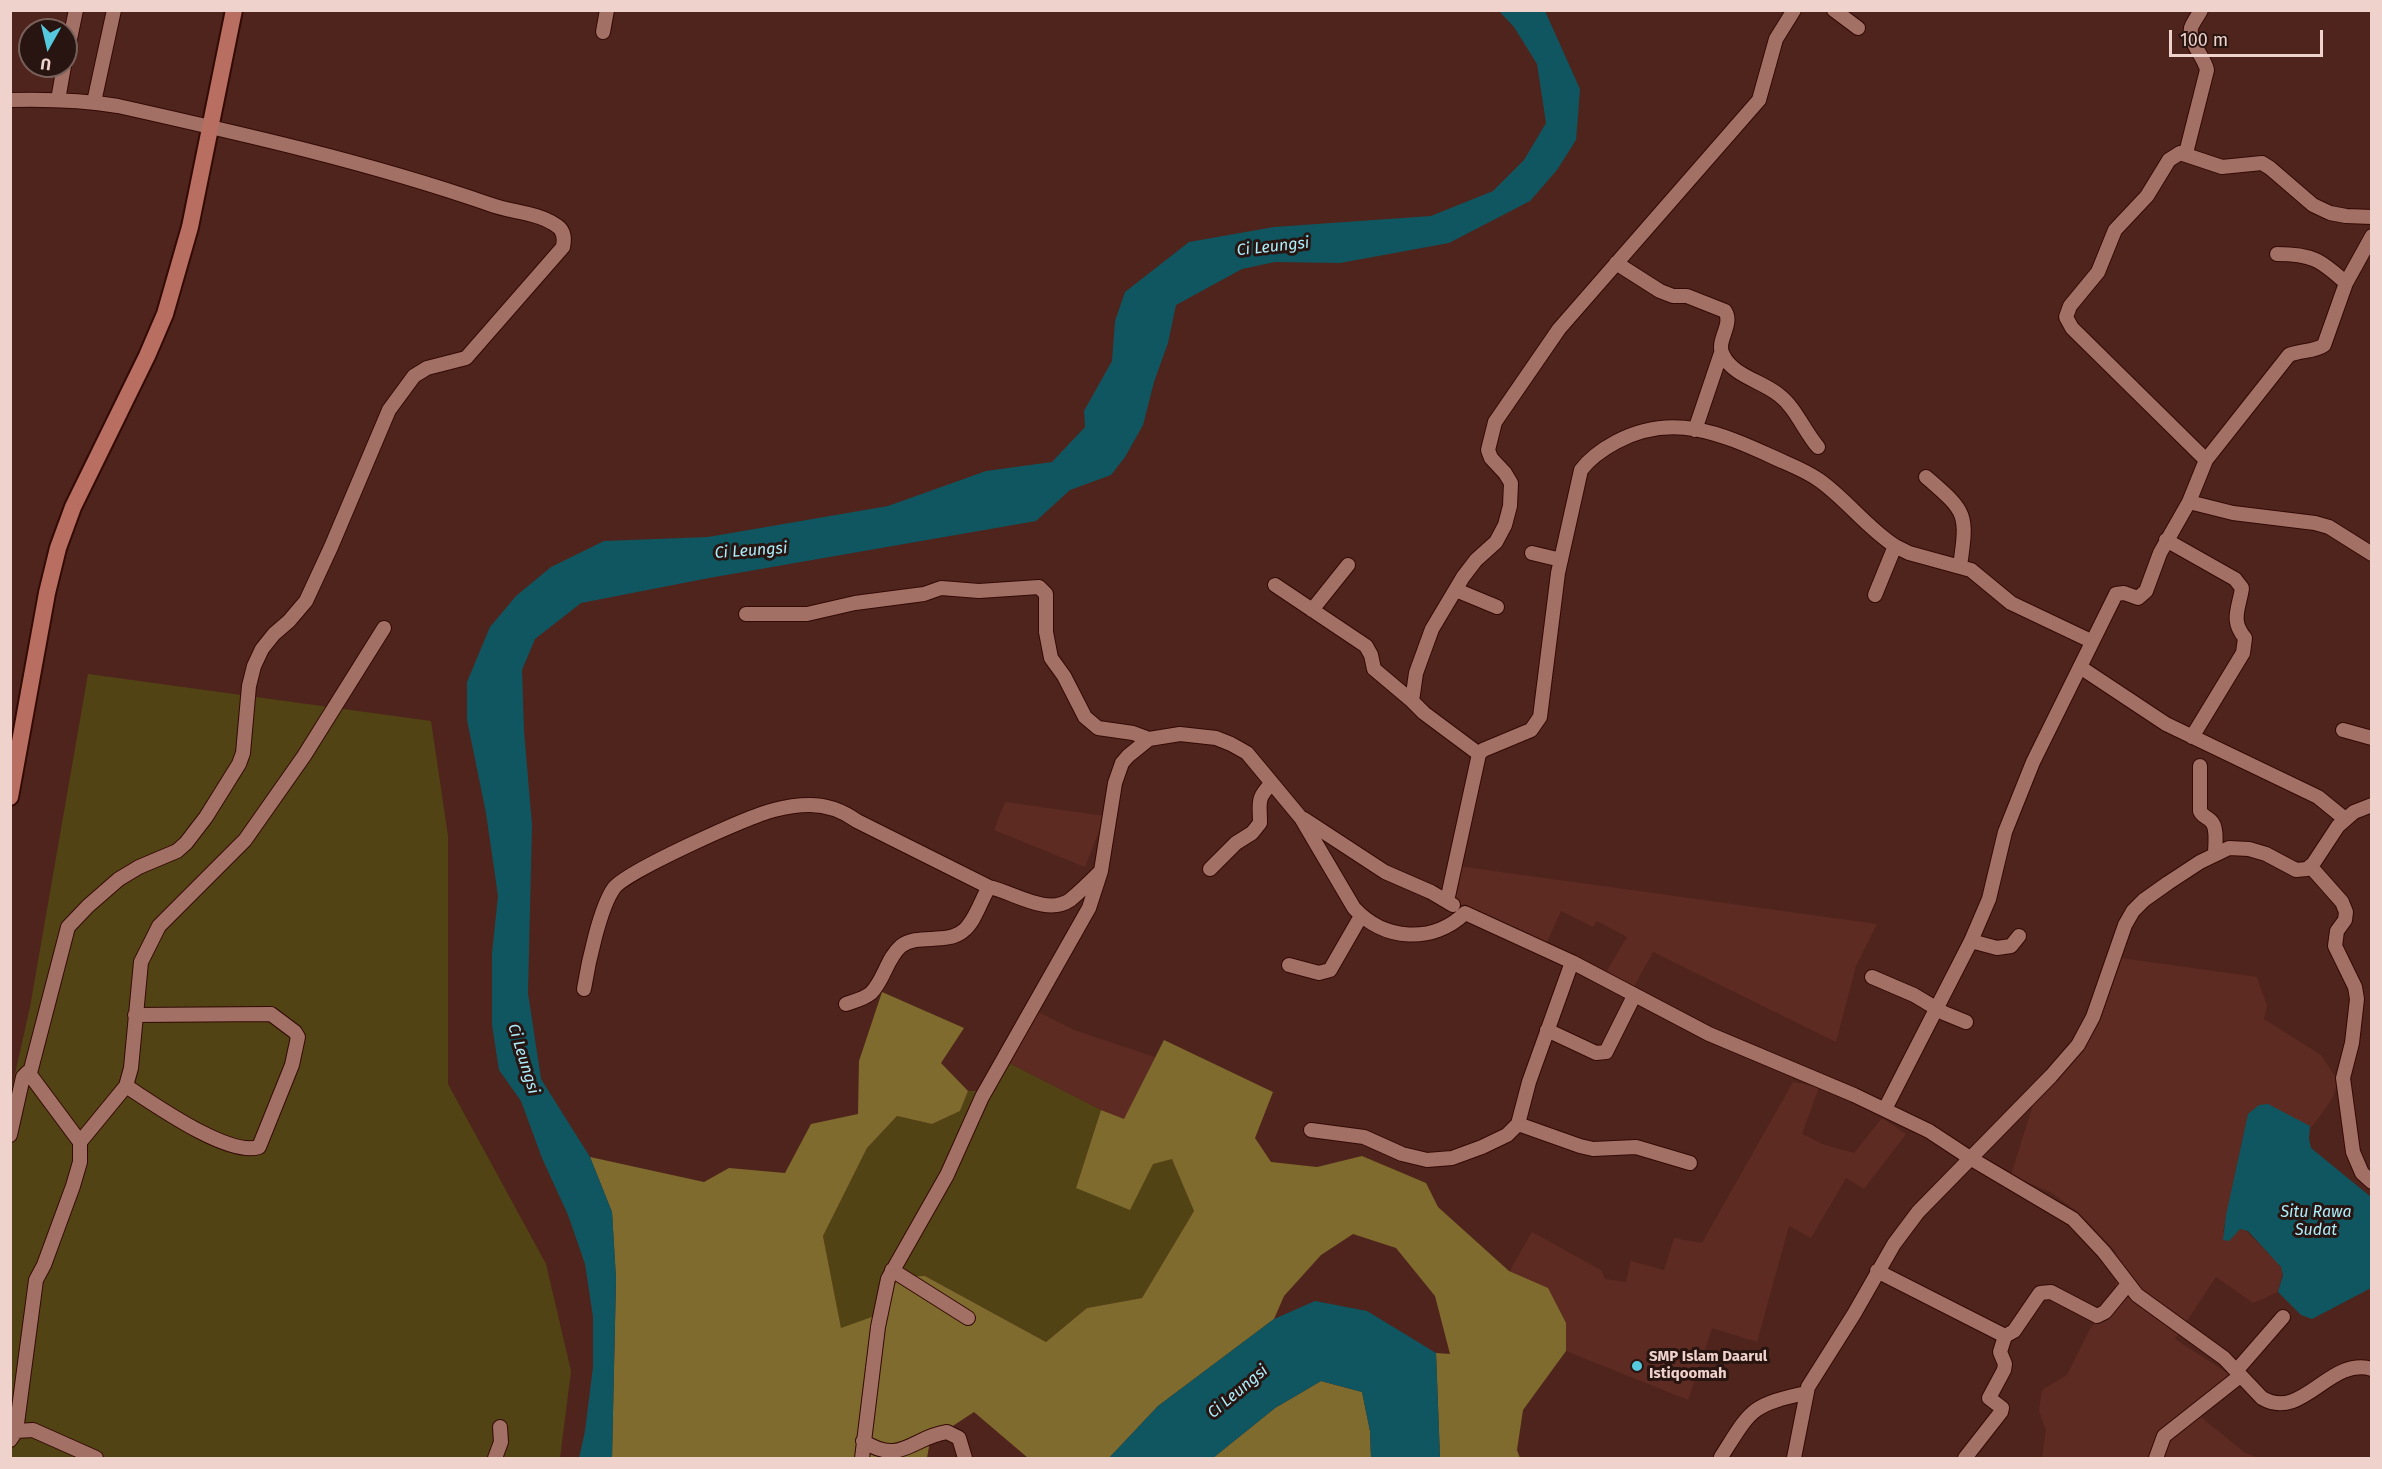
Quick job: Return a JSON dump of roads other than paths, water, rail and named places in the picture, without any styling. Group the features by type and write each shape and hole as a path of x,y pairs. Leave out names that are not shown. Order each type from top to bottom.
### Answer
{"main road":[{"path":"10,797 47,593 58,548 73,507 147,356 165,314 190,227 234,10"}],"street":[{"path":"94,102 114,10"},
{"path":"603,32 607,10"},
{"path":"1412,701 1416,673 1432,629 1476,560 1496,542 1502,533 1507,516 1511,483 1491,458 1488,450 1496,422 1559,329 1759,100 1776,39 1794,10"},
{"path":"1834,10 1858,28"},
{"path":"2186,153 2207,70 2205,61 2196,49 2190,33 2201,10"},
{"path":"58,100 62,78"},
{"path":"10,100 94,102 212,127 363,165 495,207 543,219 556,224 563,232 564,238 563,247 466,358 426,368 414,376 389,410 306,601 262,649 254,666 249,686 243,753 239,764 186,843 177,851 139,867 119,879 94,900 68,927 30,1073"},
{"path":"2206,460 2196,453 2096,353 2072,328 2066,317 2070,306 2098,272 2115,230 2147,195 2169,160 2180,153 2186,153 2222,167 2262,163 2313,205 2330,213 2372,217"},
{"path":"1885,1109 1971,941 1989,899 2006,832 2033,762 2116,594 2124,593 2139,598 2144,594 2166,540 2189,502 2206,460 2289,355 2317,350 2324,345 2346,283 2372,236"},
{"path":"2277,254 2295,253 2314,258 2346,283"},
{"path":"1616,263 1660,291 1673,296 1687,296 1725,311 1728,321 1721,342 1721,353 1695,430"},
{"path":"1721,353 1733,368 1779,395 1818,447"},
{"path":"1447,901 1479,754 1483,750 1531,730 1538,723 1542,711 1561,560 1578,480 1587,463 1608,447 1638,431 1671,425 1739,441 1818,479 1895,546 1917,555 1971,570 1988,581 2011,603 2091,641"},
{"path":"1926,477 1957,504 1961,513 1965,532 1960,566"},
{"path":"2189,502 2234,513 2315,523 2328,527 2372,554"},
{"path":"2166,540 2235,579 2242,588 2235,621 2245,638 2243,652 2192,737"},
{"path":"1875,595 1895,546"},
{"path":"1532,553 1561,560"},
{"path":"1312,610 1348,566"},
{"path":"1275,585 1366,646 1374,669 1424,713 1479,754"},
{"path":"746,614 807,614 855,603 924,594 940,588 979,591 1038,587 1046,594 1046,632 1051,657 1064,676 1085,717 1098,728 1133,733 1149,740"},
{"path":"1456,590 1497,607"},
{"path":"80,1142 126,1086 131,1068 141,962 159,926 246,840 304,756 384,628"},
{"path":"2080,667 2166,724 2318,797 2345,819"},
{"path":"2343,730 2372,738"},
{"path":"861,1458 884,1289 892,1270 935,1198 982,1096 1089,908 1101,871 1118,772 1128,756 1149,740 1180,734 1216,738 1231,744 1247,753 1301,818 1353,909 1361,916 1379,928 1409,936 1421,935 1450,925 1465,913"},
{"path":"2200,766 2200,811 2214,827 2215,854"},
{"path":"1210,869 1236,843 1252,833 1260,823 1258,810 1260,797 1272,783"},
{"path":"584,989 588,962 608,898 621,881 709,837 773,810 810,805 838,810 989,887 1041,904 1056,905 1069,900 1101,871"},
{"path":"1794,1458 1806,1393 1877,1271 1906,1226 2079,1045 2093,1017 2125,926 2133,911 2168,883 2229,848 2249,849 2265,854 2296,870 2311,867 2330,837 2345,819 2372,805"},
{"path":"1301,818 1385,872 1447,901 1465,913 1572,962 1709,1034 1885,1109 1929,1131 2073,1219 2146,1303 2214,1351 2262,1398 2278,1404 2286,1404 2295,1401 2343,1370 2360,1367 2372,1369"},
{"path":"2311,867 2342,902 2345,909 2345,920 2337,931 2335,946 2355,987 2357,999 2352,1043 2343,1078 2353,1152 2362,1173 2372,1182"},
{"path":"846,1004 872,992 892,958 904,944 915,940 949,937 963,931 969,926 989,887"},
{"path":"1289,965 1319,973 1329,970 1361,916"},
{"path":"1971,941 1997,948 2011,946 2019,936"},
{"path":"1311,1130 1356,1134 1418,1160 1452,1158 1508,1135 1518,1124 1529,1082 1572,962"},
{"path":"1872,976 1966,1022"},
{"path":"1547,1030 1596,1053 1606,1052 1634,996"},
{"path":"126,1086 192,1127 248,1150 259,1147 292,1065 298,1037 295,1032 270,1014 135,1015"},
{"path":"10,1135 23,1077 26,1072 30,1073"},
{"path":"30,1073 80,1142 80,1162 44,1265 36,1280 13,1435 33,1430 96,1458"},
{"path":"1518,1124 1593,1149 1636,1147 1690,1163"},
{"path":"892,1270 968,1318"},
{"path":"1877,1271 2005,1336"},
{"path":"1965,1458 2001,1412 2002,1408 1989,1398 2004,1370 2005,1364 2000,1352 2005,1336 2014,1331 2040,1293 2051,1292 2097,1316 2105,1312 2128,1284"},
{"path":"2156,1458 2164,1436 2238,1373 2283,1317"},
{"path":"1721,1457 1754,1410 1774,1400 1806,1393"},
{"path":"495,1458 501,1442 501,1427"},
{"path":"863,1441 879,1450 892,1452 947,1432 959,1438 965,1458"}],"water":[{"name":"Ci Leungsi","path":"1499,11 1545,11 1580,89 1576,140 1557,170 1530,201 1449,243 1340,263 1275,262 1242,269 1176,305 1168,343 1154,382 1143,425 1125,457 1111,475 1070,490 1036,521 709,578 581,603 535,639 522,670 524,731 532,825 528,993 541,1079 590,1157 612,1212 616,1279 612,1458 579,1458 585,1431 593,1367 593,1317 585,1264 568,1215 542,1158 521,1101 499,1070 492,1025 492,953 498,896 486,813 467,720 467,682 490,627 516,596 551,567 604,541 708,537 888,506 986,471 1052,462 1085,427 1084,411 1112,361 1115,321 1125,292 1189,242 1274,227 1431,216 1493,191 1524,160 1546,123 1537,64 1514,27"},
{"name":"Situ Rawa Sudat","path":"2268,1104 2310,1126 2311,1148 2371,1197 2371,1288 2312,1319 2301,1315 2278,1292 2283,1275 2281,1267 2248,1231 2240,1229 2229,1241 2223,1240 2226,1215 2248,1114 2259,1105"},
{"name":"Ci Leungsi","path":"1315,1301 1367,1311 1436,1353 1440,1458 1371,1458 1370,1431 1362,1392 1321,1381 1275,1408 1213,1458 1109,1458 1158,1406 1274,1319"}],"place":[{"name":"SMP Islam Daarul Istiqoomah","path":"1637,1366"}]}
